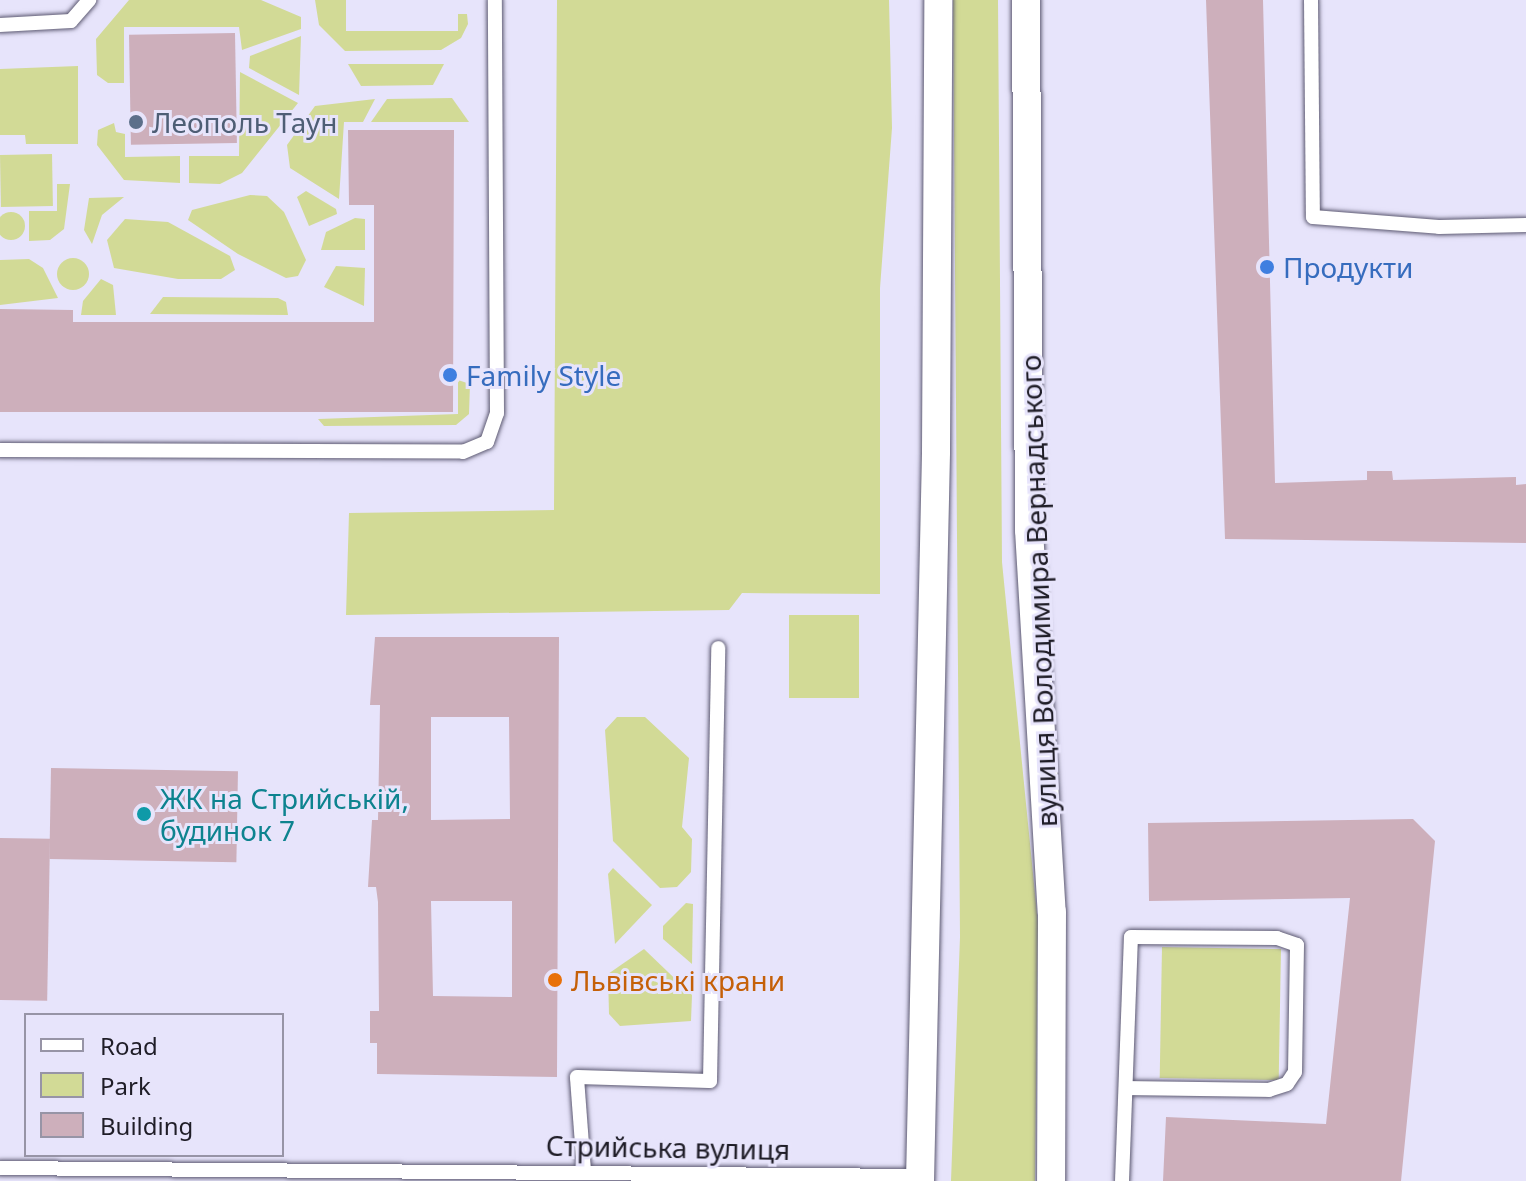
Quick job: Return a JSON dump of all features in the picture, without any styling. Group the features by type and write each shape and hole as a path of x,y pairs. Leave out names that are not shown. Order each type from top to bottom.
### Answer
{"street":[{"path":"920,1178 936,452 938,0"},
{"name":"вулиця Володимира Вернадського","path":"1026,0 1029,530 1052,912 1051,1181"}],"lane":[{"path":"0,25 71,21 89,0"},
{"path":"0,450 463,452 487,442 497,413 495,0"},
{"path":"1311,0 1313,217 1439,227 1526,225"},
{"path":"584,1171 577,1077 710,1081 718,648"},
{"path":"1122,1181 1130,1088 1131,937 1277,938 1297,945 1295,1072 1287,1084 1269,1090 1130,1088"},
{"name":"Стрийська вулиця","path":"0,1168 415,1176 584,1171 920,1178"}],"green space":[{"path":"129,0 261,0 301,17 301,29 242,50 239,27 124,27 124,83 108,83 97,75 96,39"},
{"path":"315,0 346,0 346,31 458,31 458,14 467,14 468,24 461,38 441,50 345,51 319,25"},
{"path":"557,0 889,0 892,128 880,288 880,594 742,593 729,610 346,615 349,513 554,510"},
{"path":"953,0 998,0 1002,562 1038,924 1035,1181 951,1181 960,937"},
{"path":"301,36 299,95 249,68 250,56"},
{"path":"348,64 444,64 433,85 361,86"},
{"path":"78,66 78,144 26,144 25,135 0,135 0,69"},
{"path":"240,72 298,103 242,173 220,184 189,183 189,156 239,156"},
{"path":"452,98 469,122 371,122 387,99"},
{"path":"375,99 363,122 344,122 339,199 290,168 287,145 315,106"},
{"path":"114,123 116,132 125,134 125,157 180,156 180,183 124,180 97,145 98,130"},
{"path":"52,154 53,206 1,207 0,155"},
{"path":"57,184 70,184 64,229 50,240 29,241 29,211 57,211"},
{"path":"306,191 336,209 337,214 309,226 297,197"},
{"path":"250,195 267,196 284,212 306,260 298,276 286,278 238,254 188,220 192,210"},
{"path":"124,197 102,215 92,244 84,230 89,198"},
{"path":"5,213 17,213 24,220 24,232 17,239 5,239 -1,233 -1,219"},
{"path":"355,218 365,219 365,250 321,250 326,232"},
{"path":"125,219 168,222 230,256 235,270 221,279 178,279 114,268 107,240"},
{"path":"73,258 85,262 89,274 85,286 73,290 61,286 57,274 61,262"},
{"path":"29,259 43,268 58,298 0,305 0,260"},
{"path":"336,266 365,268 364,306 324,287"},
{"path":"101,279 113,285 116,315 81,315 83,301"},
{"path":"163,297 278,298 286,302 288,315 150,314"},
{"path":"458,380 470,384 469,414 456,425 324,426 318,419 458,414"},
{"path":"789,615 859,615 859,698 789,698"},
{"path":"617,717 645,717 689,758 682,827 692,839 691,872 677,887 660,888 613,841 605,730"},
{"path":"613,868 652,905 615,944 608,874"},
{"path":"686,903 693,904 692,964 663,939 663,926"},
{"path":"1162,947 1281,949 1279,1080 1160,1078"},
{"path":"644,949 692,995 691,1021 620,1026 609,1014 608,974"}],"building":[{"path":"1206,0 1263,0 1275,483 1367,480 1367,471 1392,471 1393,480 1516,477 1516,485 1526,484 1526,543 1225,539"},
{"path":"235,33 237,143 131,145 129,35"},
{"path":"348,130 454,130 453,412 0,412 0,309 73,310 73,322 374,322 374,205 349,205"},
{"path":"375,637 559,637 557,1077 377,1074 377,1043 370,1043 370,1011 379,1011 378,902 376,887 368,887 372,820 378,820 380,705 370,705","holes":["431,717 509,717 510,819 431,820","431,901 512,901 512,997 433,996"]},
{"name":"ЖК на Стрийській, будинок 7","path":"51,768 238,771 236,862 49,859"},
{"path":"1413,819 1435,841 1401,1181 1163,1181 1166,1117 1326,1124 1350,898 1149,901 1148,823"},
{"path":"0,838 50,839 47,1001 0,1000"}],"place":[{"name":"Леополь Таун","path":"136,122"},
{"name":"Продукти","path":"1267,267"},
{"name":"Family Style","path":"450,375"},
{"name":"ЖК на Стрийській, будинок 7","path":"144,814"},
{"name":"Львівські крани","path":"555,980"}]}
